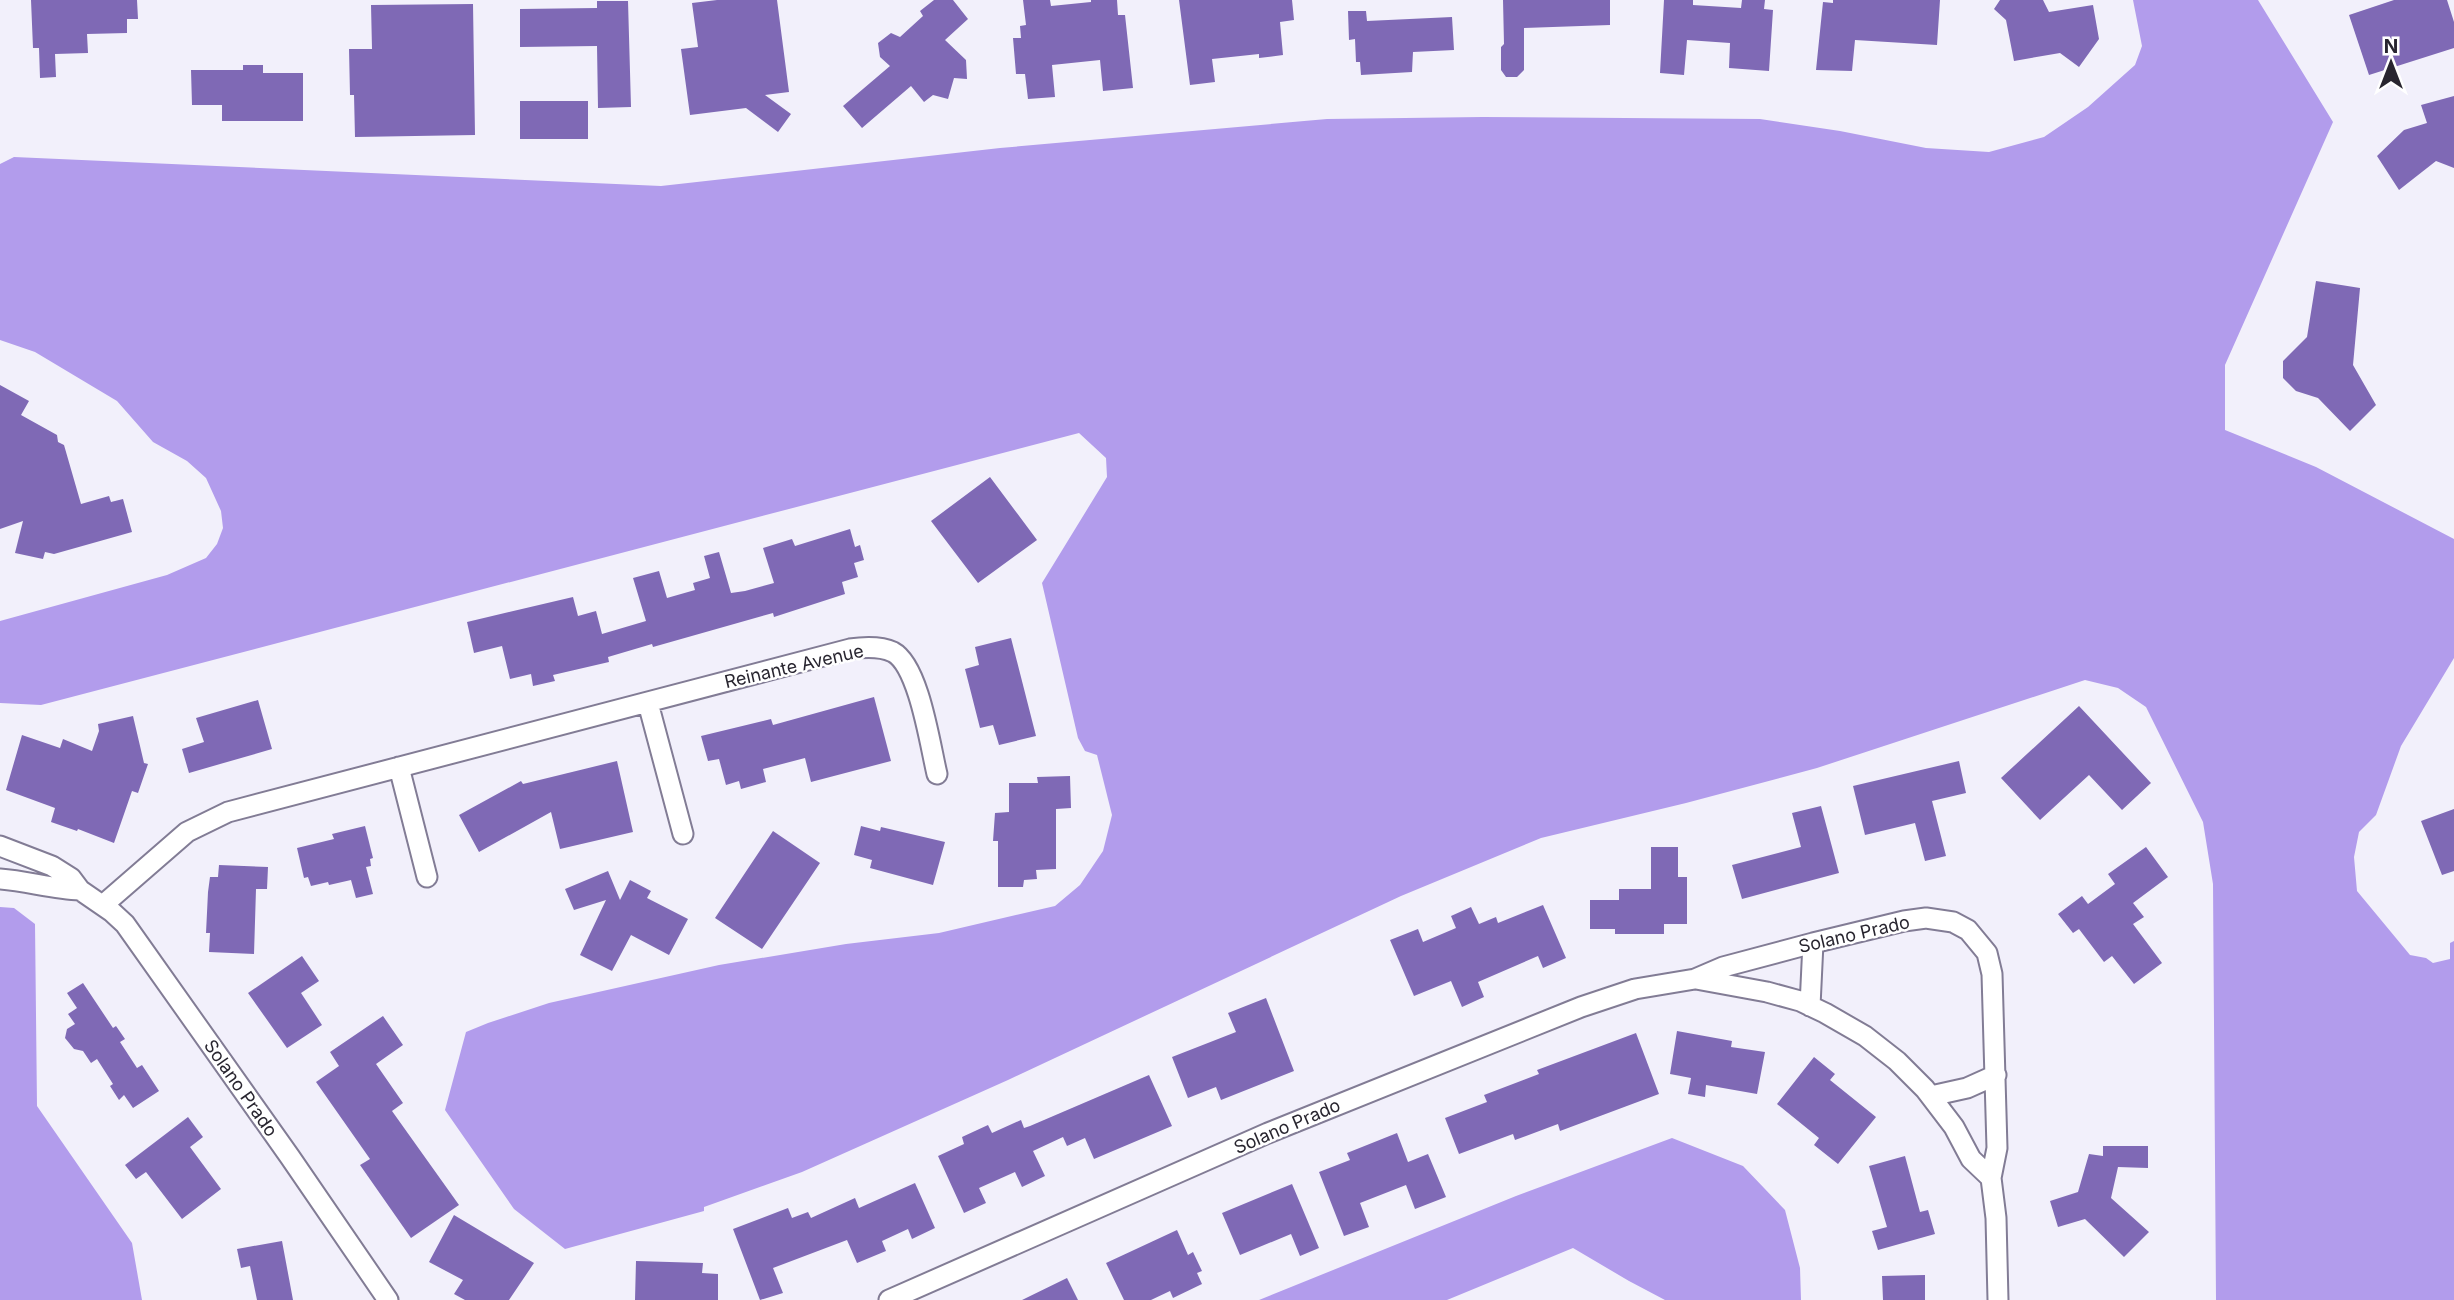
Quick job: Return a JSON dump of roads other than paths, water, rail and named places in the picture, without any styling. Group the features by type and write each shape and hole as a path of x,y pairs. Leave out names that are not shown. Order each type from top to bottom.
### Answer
{"street":[{"name":"Reinante Avenue","path":"103,905 187,832 248,805 850,649 883,649 901,657 915,680 937,774"},
{"path":"648,703 683,834"},
{"path":"399,767 427,877"},
{"name":"Solano Prado","path":"0,846 52,866 71,878 80,890 125,924 388,1300"},
{"name":"Solano Prado","path":"0,879 80,890"},
{"name":"Solano Prado","path":"889,1300 1268,1133 1561,1014 1635,989 1695,979 1723,967 1917,919 1943,920 1961,925 1980,944 1990,962 1994,992 1997,1148 1991,1178 1996,1218 1998,1300"},
{"path":"1810,1006 1813,943"},
{"name":"Solano Prado","path":"1695,979 1767,992 1810,1006 1865,1035 1912,1074 1954,1127 1971,1159 1991,1178"},
{"path":"1931,1096 1967,1088 1996,1075"}]}
